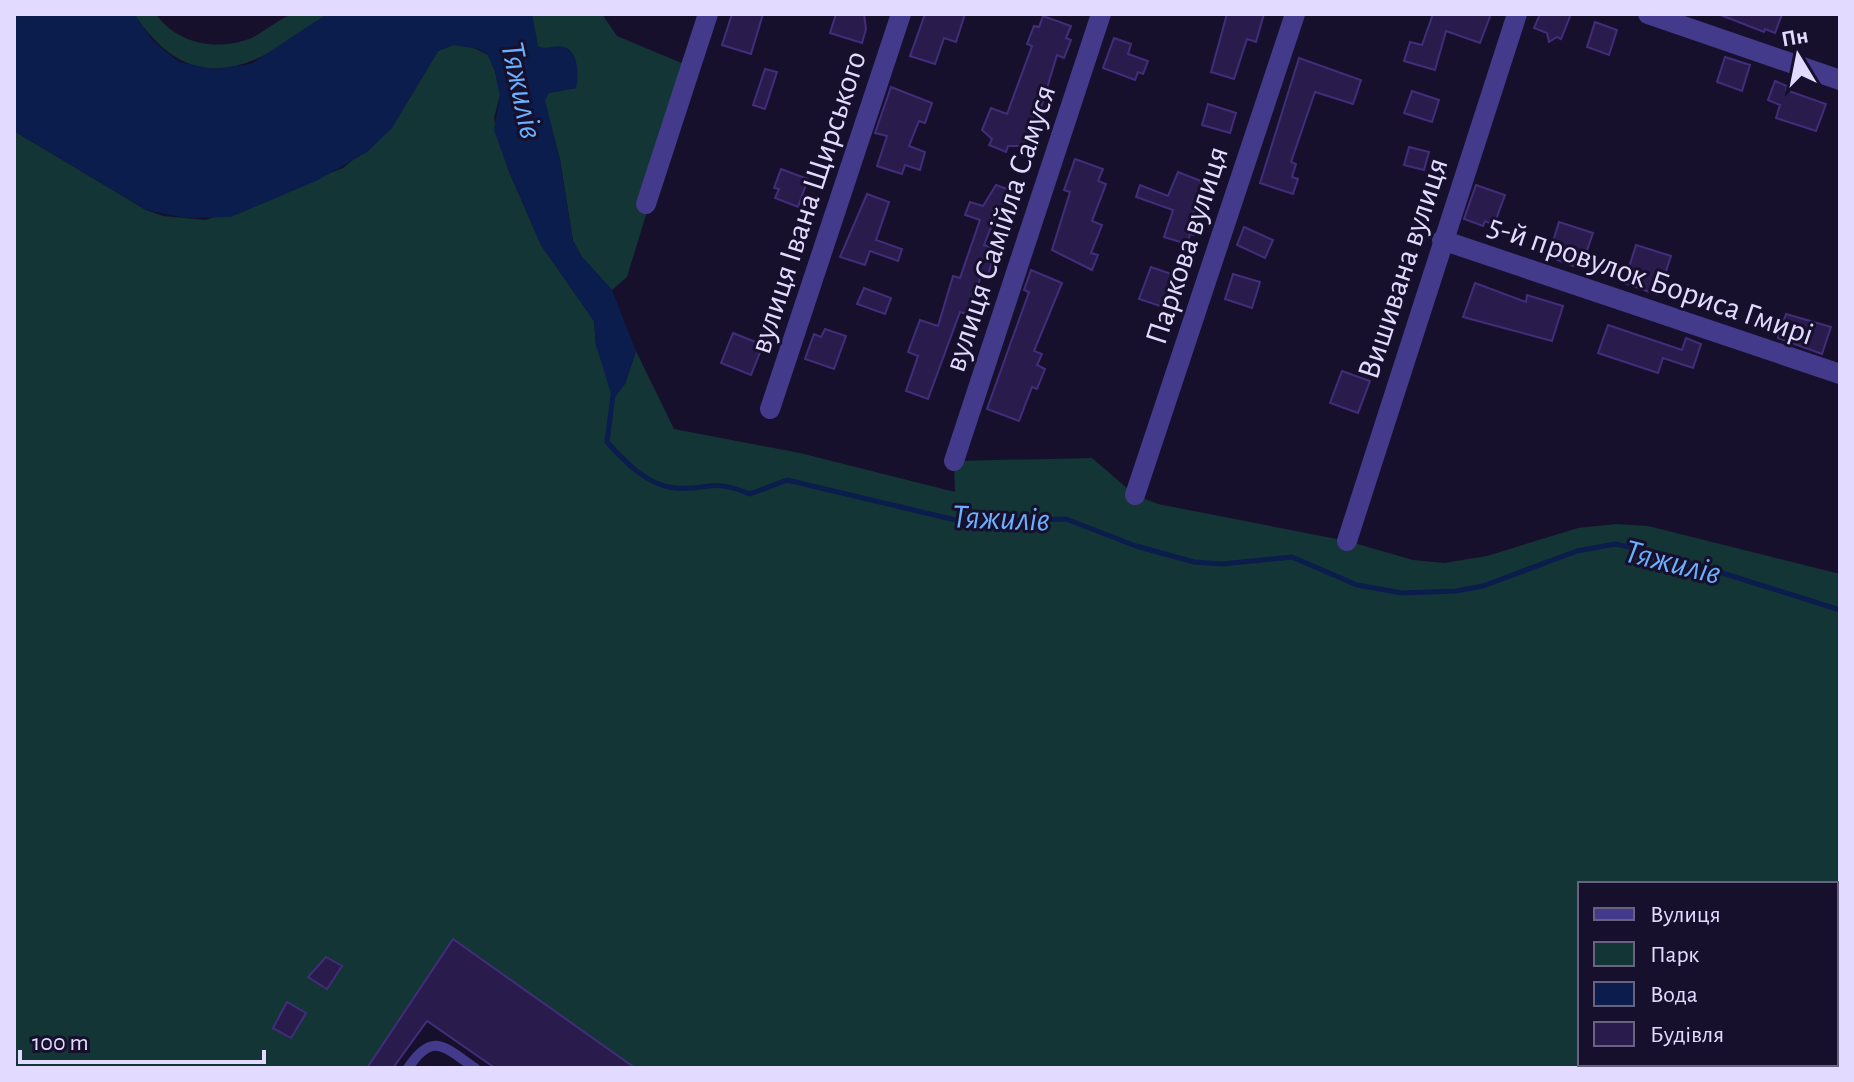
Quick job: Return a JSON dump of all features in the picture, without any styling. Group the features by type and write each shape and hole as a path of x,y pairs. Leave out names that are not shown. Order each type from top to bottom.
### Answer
{"street":[{"path":"646,204 708,14"},
{"name":"вулиця Івана Щирського","path":"770,409 901,14"},
{"name":"вулиця Самійла Самуся","path":"954,461 1101,14"},
{"name":"Паркова вулиця","path":"1135,495 1295,14"},
{"name":"Вишивана вулиця","path":"1347,541 1517,14"},
{"path":"1648,14 1840,80"},
{"name":"5-й провулок Бориса Гмирі","path":"1442,240 1840,374"}],"lane":[{"path":"408,1068 422,1048 433,1044 444,1046 475,1068"}],"green space":[{"path":"134,14 156,14 164,24 184,37 221,45 252,38 289,16 327,14 275,49 251,61 226,68 203,67 179,59 157,42"},
{"path":"532,14 602,14 617,36 691,67 627,277 612,290 582,257 573,241 560,160 544,99 548,93 576,88 537,46"},
{"path":"453,45 468,45 488,55 500,95 494,118 508,169 541,245 594,321 596,346 625,384 636,351 674,429 800,453 955,492 954,461 1092,458 1135,495 1158,504 1347,541 1413,560 1444,563 1487,556 1578,528 1616,524 1648,526 1840,574 1840,1068 635,1068 453,940 367,1068 14,1068 14,131 146,210 163,216 206,220 343,168 391,129 438,51"}],"water":[{"path":"14,14 134,14 153,41 179,62 213,69 251,64 327,14 532,14 538,46 569,49 577,65 576,88 549,93 545,100 560,160 573,241 582,257 612,290 636,351 625,384 613,400 596,345 594,321 541,245 494,130 500,95 488,55 479,49 453,45 438,51 391,129 367,152 318,180 231,217 185,218 146,210 14,131"}],"building":[{"path":"732,14 763,14 751,54 722,45"},
{"path":"836,14 864,14 866,29 862,43 830,33"},
{"path":"925,14 965,14 956,42 944,38 935,64 910,56"},
{"path":"1227,14 1264,14 1256,42 1247,39 1234,79 1211,72"},
{"path":"1433,14 1491,14 1480,43 1446,31 1435,70 1404,61 1410,42 1422,45"},
{"path":"1540,14 1571,14 1561,39 1557,37 1549,42 1547,33 1534,28"},
{"path":"1718,14 1782,14 1775,33 1765,29 1764,32"},
{"path":"1043,16 1071,26 1066,38 1071,40 1064,58 1057,55 1041,108 1038,107 1023,146 1008,146 1006,152 989,145 992,139 982,130 991,108 1007,114 1032,46 1027,44 1034,26 1039,27"},
{"path":"1595,22 1617,30 1609,55 1587,47"},
{"path":"1114,38 1131,44 1128,54 1148,61 1143,74 1138,72 1135,80 1103,68"},
{"path":"1725,57 1750,65 1742,91 1717,82"},
{"path":"1299,58 1361,80 1353,104 1315,92 1291,162 1296,164 1292,177 1298,179 1293,194 1260,183"},
{"path":"765,69 777,72 765,109 753,105"},
{"path":"1775,81 1787,86 1786,90 1826,104 1816,131 1776,118 1780,105 1768,100"},
{"path":"891,87 932,103 925,123 919,121 909,146 925,152 920,170 905,165 902,174 877,166 887,136 875,133"},
{"path":"1412,91 1439,100 1432,122 1404,113"},
{"path":"1208,104 1236,113 1230,133 1202,125"},
{"path":"1409,147 1429,152 1424,170 1404,165"},
{"path":"1075,159 1103,169 1098,181 1106,184 1092,221 1102,225 1091,253 1098,255 1092,270 1052,250 1070,192 1064,190"},
{"path":"781,169 808,179 798,207 775,198 779,189 774,188"},
{"path":"1178,172 1206,183 1194,211 1200,213 1194,235 1190,234 1187,244 1164,237 1173,210 1136,197 1140,185 1168,196"},
{"path":"996,185 1021,194 1013,218 997,212 984,245 997,249 988,274 982,272 969,315 960,312 928,399 906,391 918,356 908,352 920,320 938,326 953,276 960,278 980,220 965,215 970,202 983,206"},
{"path":"1476,185 1505,195 1494,225 1485,221 1483,226 1464,219"},
{"path":"867,194 889,202 876,240 902,249 898,261 870,251 865,265 840,257"},
{"path":"1559,222 1593,233 1584,259 1576,256 1573,266 1557,260 1560,251 1551,248"},
{"path":"1244,227 1273,240 1265,258 1237,245"},
{"path":"1636,245 1671,256 1658,295 1624,283"},
{"path":"1151,267 1177,276 1169,309 1139,299"},
{"path":"1031,270 1062,283 1034,351 1042,354 1037,365 1045,369 1037,389 1032,387 1019,421 987,409 1029,292 1024,290"},
{"path":"1233,274 1260,282 1252,308 1225,299"},
{"path":"1475,283 1526,302 1527,295 1563,306 1552,341 1463,317"},
{"path":"864,288 891,298 885,314 857,304"},
{"path":"1786,314 1831,327 1822,354 1778,338"},
{"path":"1608,325 1682,350 1686,338 1701,344 1693,368 1663,358 1658,373 1598,353"},
{"path":"825,329 846,336 834,369 805,359 814,334 821,337"},
{"path":"733,333 763,345 751,375 721,363"},
{"path":"1342,371 1370,381 1358,413 1330,403"},
{"path":"453,939 635,1068 495,1068 427,1021 393,1068 367,1068"},
{"path":"326,957 342,966 327,989 308,977"},
{"path":"287,1002 306,1013 291,1038 273,1028"}],"waterway":[{"name":"Тяжилів","path":"613,395 607,442 646,478 675,488 719,486 750,494 787,480 964,522 1066,519 1136,546 1194,562 1222,564 1292,557 1357,585 1402,593 1456,591 1483,586 1577,551 1615,544 1662,554 1840,610"}]}
